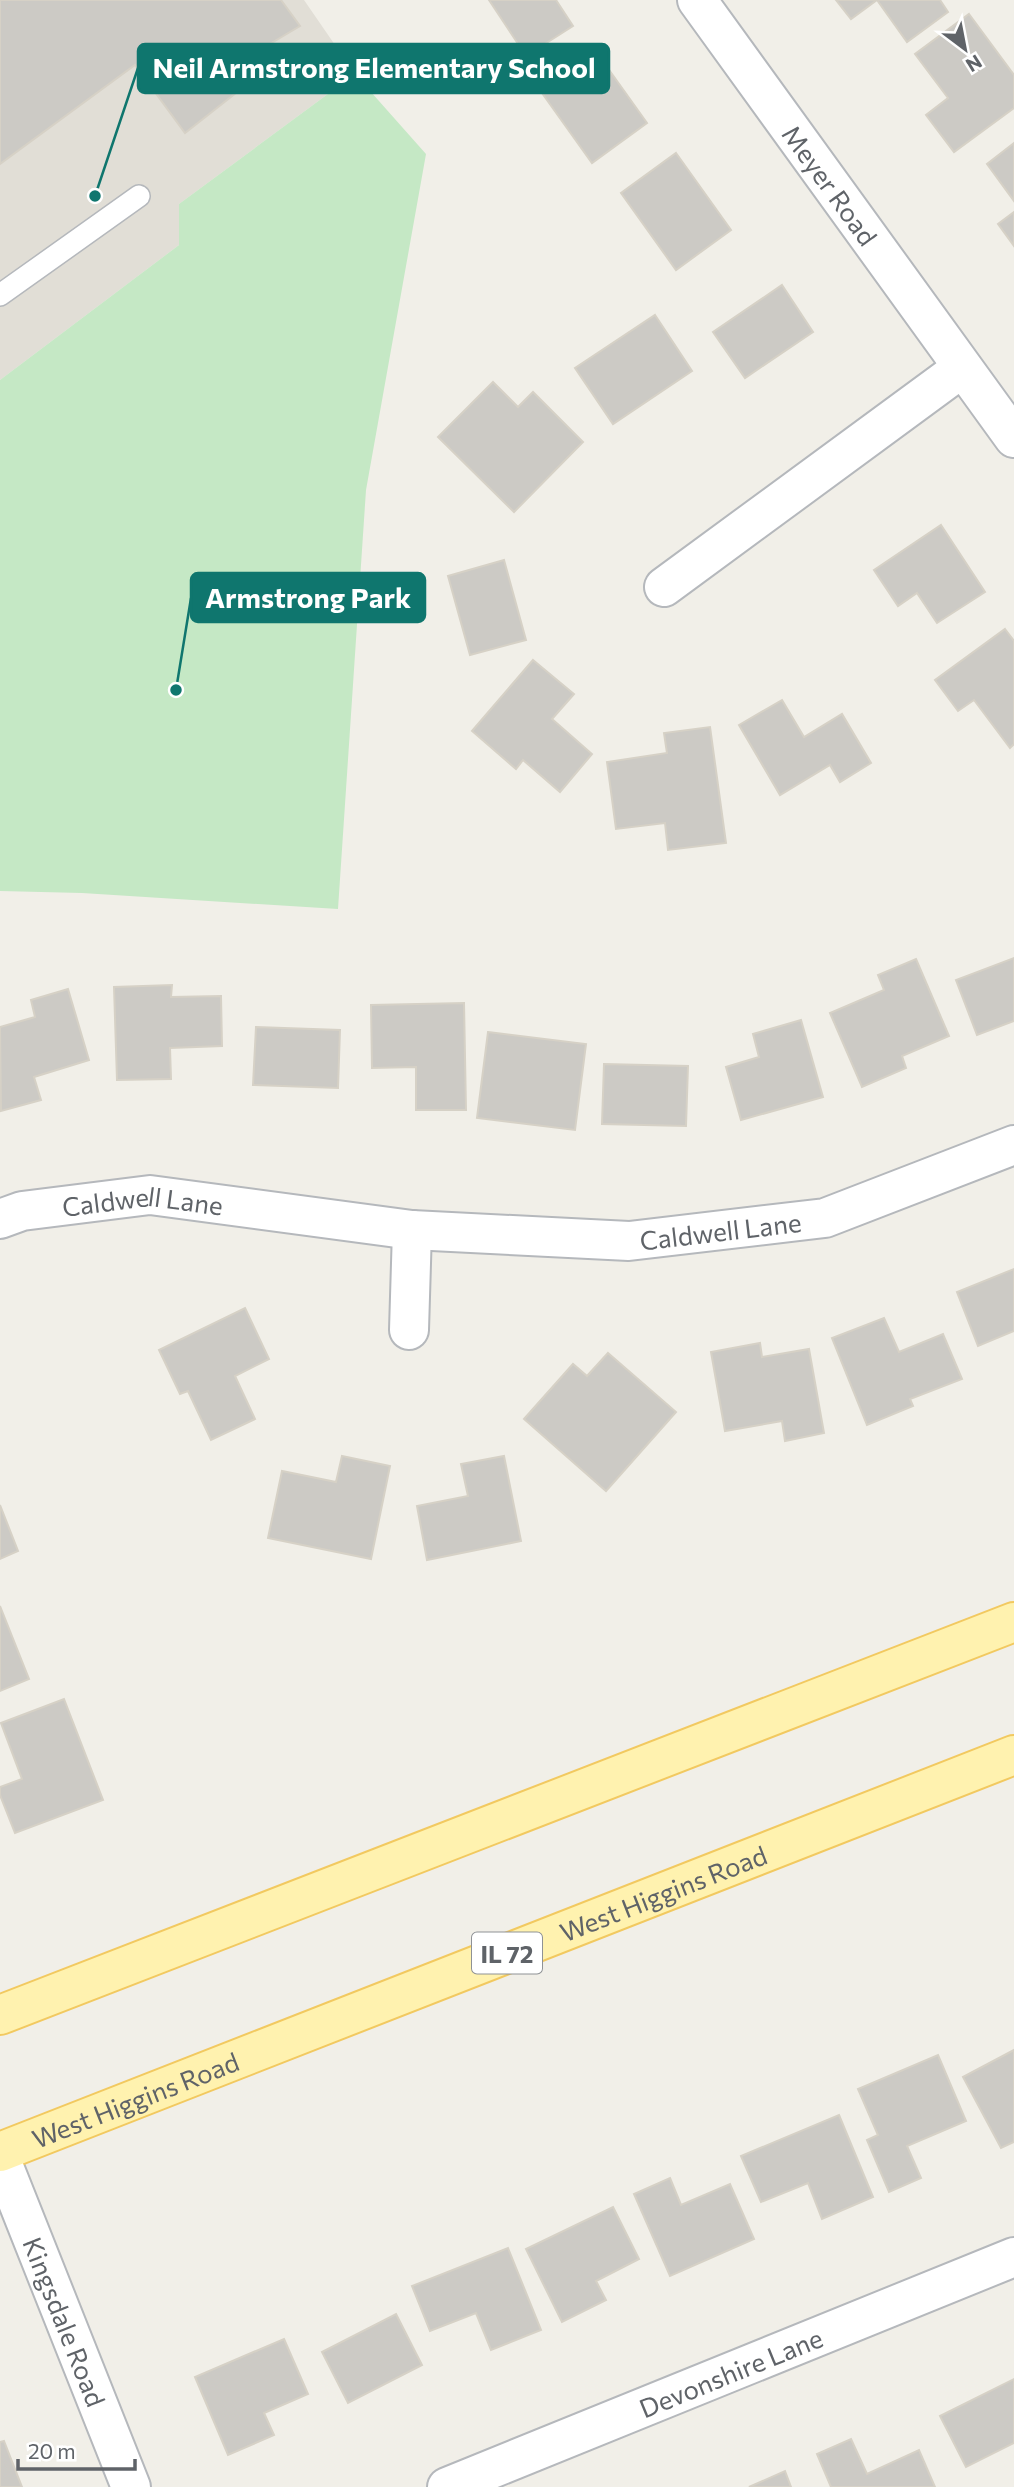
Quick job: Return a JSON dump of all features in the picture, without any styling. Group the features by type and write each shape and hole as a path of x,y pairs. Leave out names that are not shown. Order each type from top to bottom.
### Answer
{"main road":[{"path":"0,2015 1014,1622"},
{"name":"West Higgins Road","path":"0,2154 1014,1755"}],"street":[{"name":"Meyer Road","path":"697,0 1014,438"},
{"path":"664,587 962,368"},
{"name":"Caldwell Lane","path":"0,1219 22,1211 150,1195 412,1230 629,1241 825,1218 1014,1145"},
{"path":"409,1330 412,1230"},
{"name":"Kingsdale Road","path":"0,2154 131,2487"},
{"name":"Devonshire Lane","path":"447,2487 1014,2257"}],"lane":[{"path":"0,295 139,195"}],"shaded area":[{"path":"0,0 304,0 355,74 179,204 179,245 0,380"}],"green space":[{"path":"355,74 426,154 366,490 338,909 82,893 0,891 0,380 179,245 179,204"}],"building":[{"path":"0,0 281,0 300,26 243,60 255,78 185,133 135,65 0,164"},
{"path":"489,0 556,0 573,26 526,56"},
{"path":"836,0 877,0 851,19"},
{"path":"877,0 940,0 948,12 907,42"},
{"path":"969,14 1014,75 1014,108 954,152 926,115 948,98 915,54"},
{"path":"592,46 647,123 592,163 537,86"},
{"path":"1014,143 1014,201 987,164"},
{"path":"676,153 731,230 676,270 621,193"},
{"path":"1014,212 1014,246 998,224"},
{"path":"782,285 813,332 745,378 713,332"},
{"path":"655,315 692,371 613,424 575,368"},
{"path":"493,382 518,407 533,392 583,442 514,512 438,437"},
{"path":"941,525 985,592 937,623 917,593 898,606 874,570"},
{"path":"504,560 526,640 470,655 448,576"},
{"path":"1005,629 1014,641 1014,744 1010,748 974,700 958,711 935,680"},
{"path":"533,660 574,694 552,719 592,754 560,792 523,760 516,769 472,731"},
{"path":"782,700 804,737 842,714 871,763 840,782 830,765 780,795 739,725"},
{"path":"710,727 726,843 668,850 665,823 616,829 607,762 667,753 664,733"},
{"path":"1014,958 1014,1021 977,1035 956,980"},
{"path":"916,959 949,1036 902,1056 906,1068 862,1087 830,1013 884,990 878,975"},
{"path":"172,985 171,997 221,996 222,1046 170,1048 171,1079 117,1080 114,987"},
{"path":"68,989 89,1060 34,1077 41,1100 1,1111 0,1027 35,1017 31,1000"},
{"path":"464,1003 466,1110 416,1110 416,1067 372,1068 371,1005"},
{"path":"801,1020 823,1097 741,1120 726,1067 759,1057 753,1034"},
{"path":"256,1027 340,1030 338,1088 253,1085"},
{"path":"488,1032 586,1044 575,1130 477,1118"},
{"path":"604,1064 688,1066 686,1126 602,1124"},
{"path":"1014,1269 1014,1331 978,1346 957,1292"},
{"path":"245,1308 269,1359 235,1376 255,1419 211,1440 188,1391 180,1394 159,1350"},
{"path":"884,1318 899,1352 943,1334 962,1379 910,1399 913,1406 867,1425 832,1338"},
{"path":"760,1343 762,1357 809,1349 824,1433 785,1441 782,1421 725,1431 711,1352"},
{"path":"608,1353 676,1412 606,1491 524,1419 573,1364 587,1376"},
{"path":"342,1456 390,1466 371,1559 268,1538 282,1471 336,1482"},
{"path":"504,1456 521,1541 427,1560 417,1506 468,1496 461,1464"},
{"path":"0,1505 18,1551 0,1559"},
{"path":"0,1606 29,1679 0,1691"},
{"path":"64,1699 103,1800 15,1833 0,1795 0,1787 22,1779 1,1723"},
{"path":"1014,2050 1014,2142 1001,2148 963,2077"},
{"path":"938,2055 966,2121 907,2146 921,2178 889,2192 867,2140 878,2135 858,2089"},
{"path":"839,2115 873,2197 822,2219 808,2183 761,2202 741,2156"},
{"path":"670,2178 681,2205 730,2184 754,2239 670,2276 634,2194"},
{"path":"613,2207 639,2259 596,2281 606,2300 562,2322 526,2249"},
{"path":"508,2248 541,2330 491,2350 476,2313 430,2331 412,2286"},
{"path":"396,2314 422,2365 348,2403 322,2352"},
{"path":"284,2339 308,2394 264,2413 274,2435 228,2455 195,2377"},
{"path":"1014,2379 1014,2443 966,2467 940,2416"},
{"path":"851,2439 867,2474 919,2450 935,2487 831,2487 817,2454"},
{"path":"4,2441 22,2487 0,2487 0,2442"},
{"path":"785,2471 791,2487 749,2487"}],"place":[{"name":"Neil Armstrong Elementary School","path":"95,196"},
{"name":"Armstrong Park","path":"176,690"}]}
